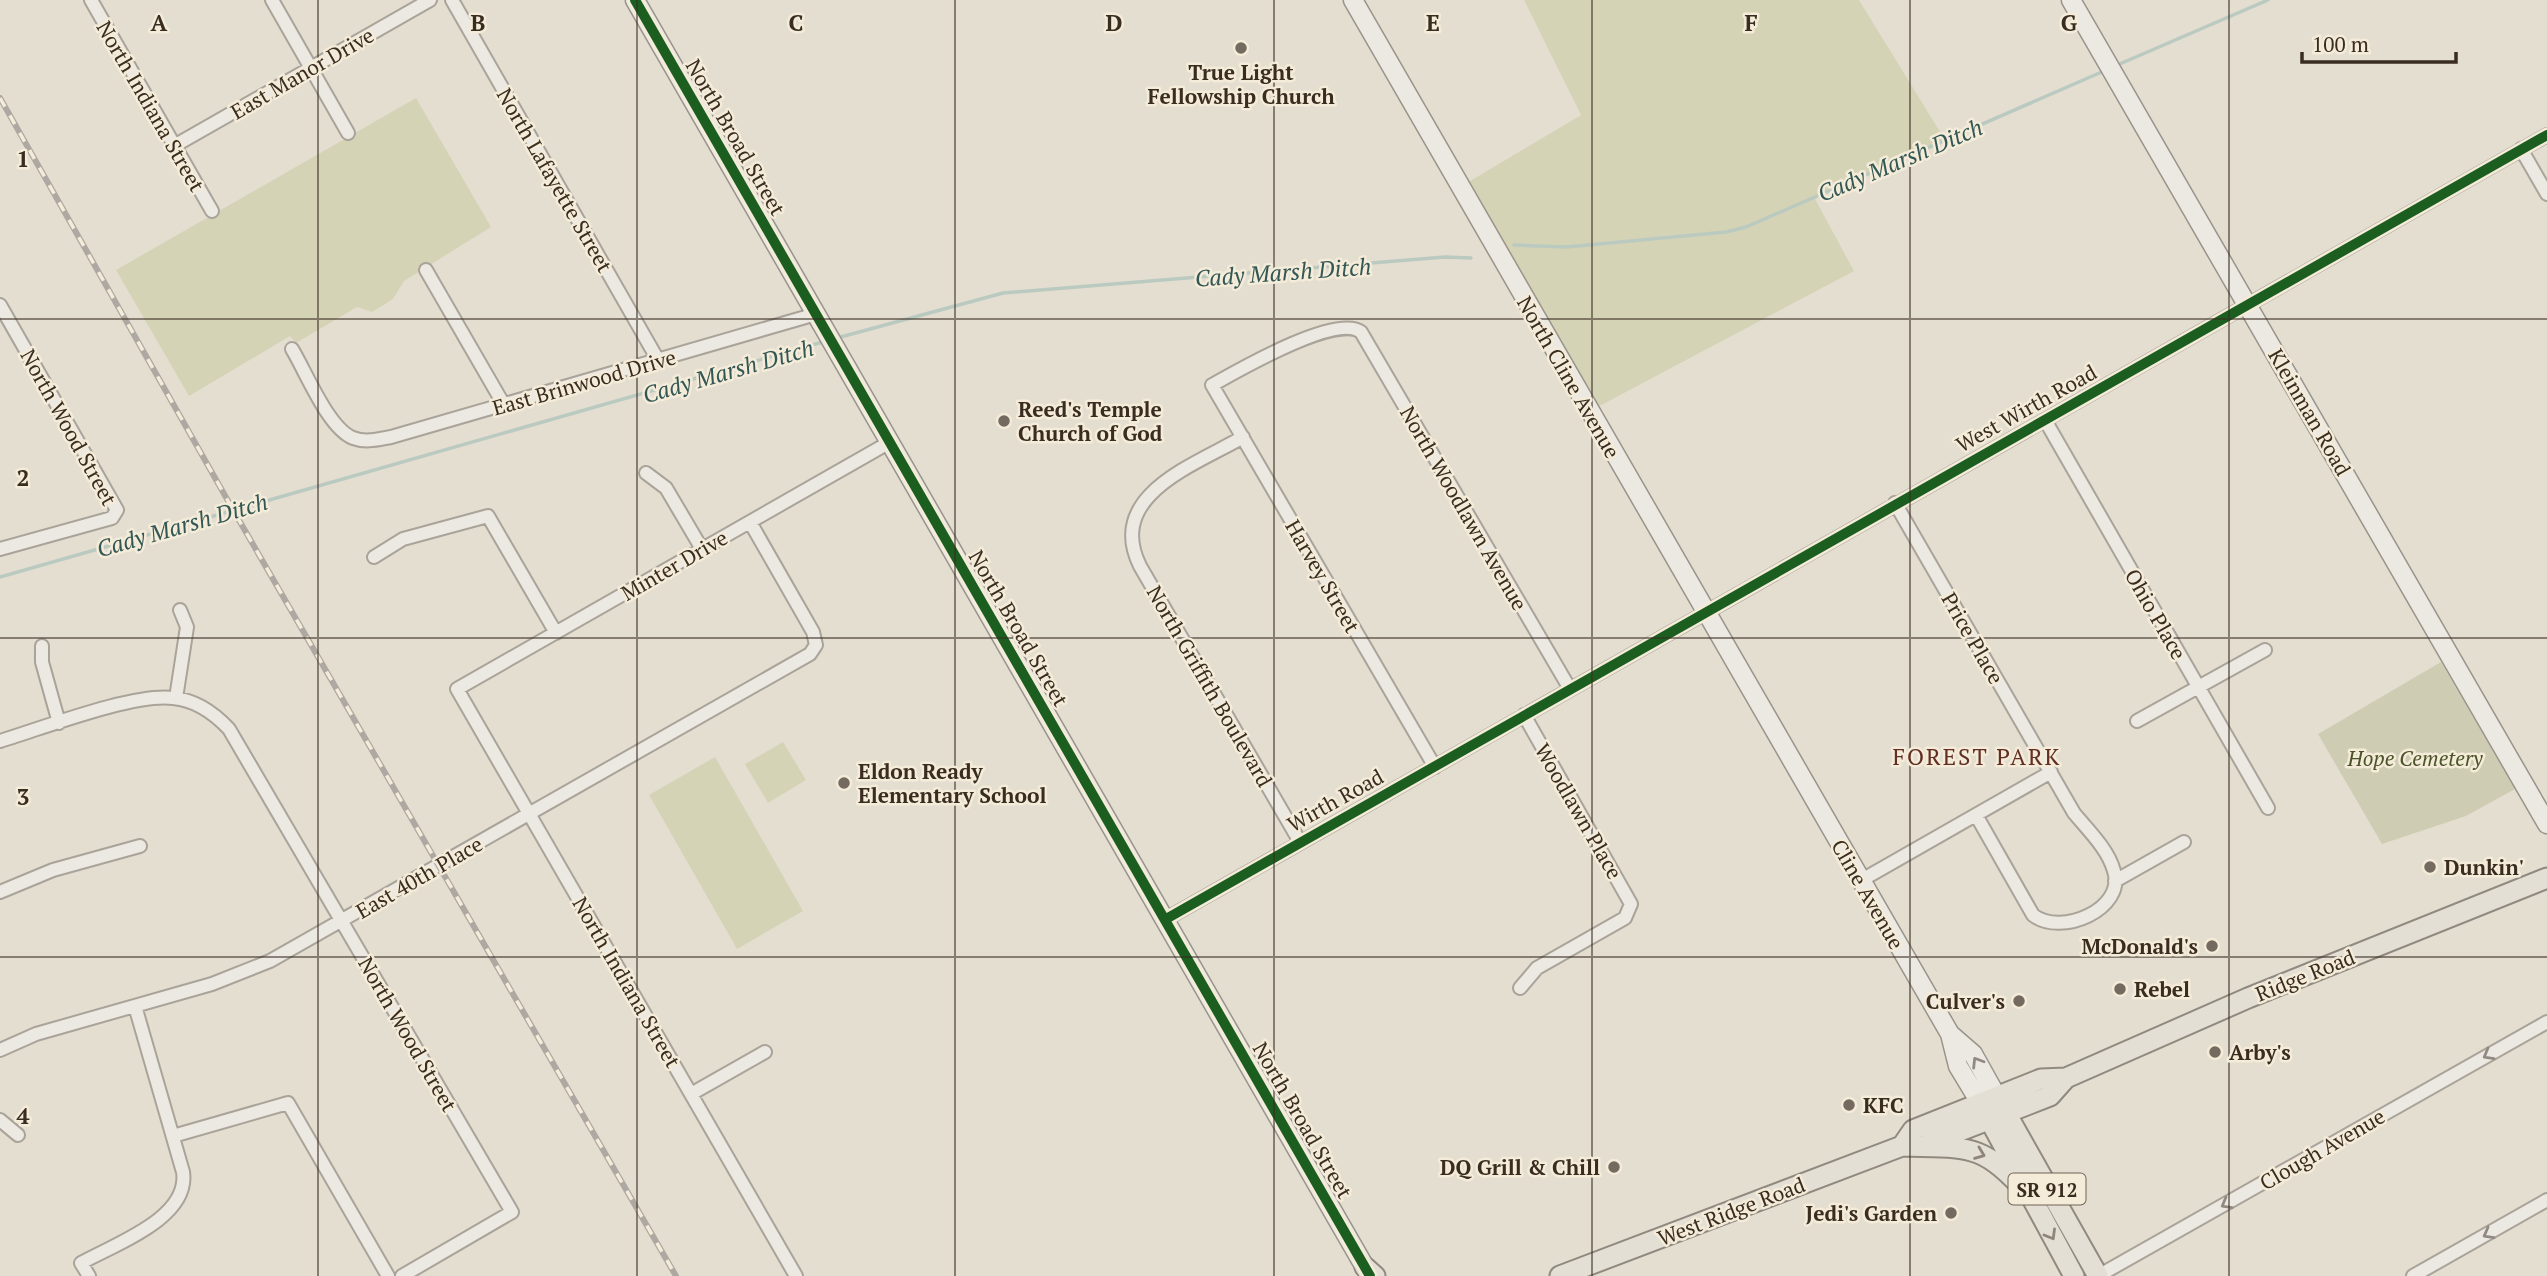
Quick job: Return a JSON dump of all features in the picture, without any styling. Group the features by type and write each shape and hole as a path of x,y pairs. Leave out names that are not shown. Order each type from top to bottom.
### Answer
{"main road":[{"name":"Ridge Road","path":"1993,1109 2050,1096 2066,1078 2248,998 2547,878"},
{"name":"Cline Avenue","path":"1993,1109 2098,1276"},
{"name":"Cline Avenue","path":"1993,1109 2028,1194 2074,1276"},
{"name":"West Ridge Road","path":"1560,1276 1910,1146 1993,1109"},
{"path":"1910,1146 1959,1148 1978,1152 2005,1169 2028,1194"}],"street":[{"name":"North Indiana Street","path":"91,0 212,211"},
{"path":"272,0 348,133"},
{"name":"East Manor Drive","path":"174,146 430,0"},
{"name":"North Lafayette Street","path":"452,0 658,360"},
{"name":"North Broad Street","path":"635,0 1370,1273"},
{"name":"North Cline Avenue","path":"1353,0 1787,754"},
{"name":"Kleinman Road","path":"2071,0 2547,824"},
{"name":"West Wirth Road","path":"1524,715 2547,135"},
{"path":"2521,149 2547,194"},
{"path":"426,270 504,405"},
{"name":"North Wood Street","path":"0,305 117,513 112,518 0,549"},
{"name":"East Brinwood Drive","path":"292,349 334,421 352,437 369,440 391,437 658,360 820,321"},
{"name":"North Woodlawn Avenue","path":"1212,385 1280,347 1347,328 1357,329 1570,689"},
{"name":"Harvey Street","path":"1212,385 1435,767"},
{"name":"Ohio Place","path":"2045,420 2268,808"},
{"name":"North Griffith Boulevard","path":"1243,437 1149,494 1132,527 1132,546 1140,566 1300,842"},
{"name":"Minter Drive","path":"457,689 890,442"},
{"path":"646,473 666,488 702,549"},
{"name":"Price Place","path":"1895,503 2074,813 2096,839 2115,871 2115,881"},
{"path":"374,557 403,540 488,516 556,633"},
{"name":"East 40th Place","path":"0,1050 36,1034 248,971 342,921 814,649 813,632 750,522"},
{"path":"0,741 139,700 176,698 187,627 180,610"},
{"path":"42,646 42,662 59,723"},
{"path":"2137,721 2265,650"},
{"name":"North Indiana Street","path":"457,689 796,1276"},
{"name":"North Wood Street","path":"176,698 205,709 229,729 512,1212 402,1276"},
{"name":"Wirth Road","path":"1166,919 1524,715"},
{"name":"Woodlawn Place","path":"1520,988 1537,968 1625,918 1631,907 1628,896 1524,715"},
{"name":"Cline Avenue","path":"1787,754 1950,1034 1958,1066 1993,1109"},
{"path":"1860,881 2051,772"},
{"path":"1976,815 2033,915 2042,922 2066,924 2090,915 2111,894 2115,881 2184,842"},
{"path":"0,892 53,870 140,846"},
{"path":"89,1276 81,1264 176,1206 184,1180 135,1006"},
{"name":"Clough Avenue","path":"2098,1276 2547,1022"},
{"path":"691,1094 765,1052"},
{"path":"173,1136 288,1103 388,1276"},
{"path":"0,1119 19,1135"},
{"path":"2413,1276 2547,1200"}],"green space":[{"path":"1524,0 1859,0 1945,140 1814,197 1854,271 1590,411 1460,187 1581,115"},
{"path":"416,98 491,227 404,281 393,299 372,312 357,307 296,343 290,336 189,396 116,270"},
{"name":"Hope Cemetery","path":"2441,662 2515,789 2466,816 2382,844 2318,734"},
{"path":"783,742 806,780 768,803 745,764"},
{"path":"715,757 803,911 737,949 649,795"}],"waterway":[{"name":"Cady Marsh Ditch","path":"2115,66 2268,0"},
{"name":"Cady Marsh Ditch","path":"1514,245 1567,247 1726,232 1746,227 2104,71"},
{"name":"Cady Marsh Ditch","path":"837,338 1003,293 1445,257 1471,258"},
{"name":"Cady Marsh Ditch","path":"0,577 826,341"}],"railway":[{"path":"0,98 236,515 676,1276"}],"cycle path":[{"path":"635,0 1370,1276"},
{"path":"1166,919 2547,135"}],"place":[{"name":"True Light Fellowship Church","path":"1241,48"},
{"name":"Reed's Temple Church of God","path":"1004,421"},
{"name":"Eldon Ready Elementary School","path":"844,783"},
{"name":"Dunkin'","path":"2430,867"},
{"name":"McDonald's","path":"2212,946"},
{"name":"Rebel","path":"2120,989"},
{"name":"Culver's","path":"2019,1001"},
{"name":"Arby's","path":"2215,1052"},
{"name":"KFC","path":"1849,1105"},
{"name":"DQ Grill & Chill","path":"1614,1167"},
{"name":"Jedi's Garden","path":"1951,1213"}],"district":[{"name":"FOREST PARK","path":"1977,756"}]}
